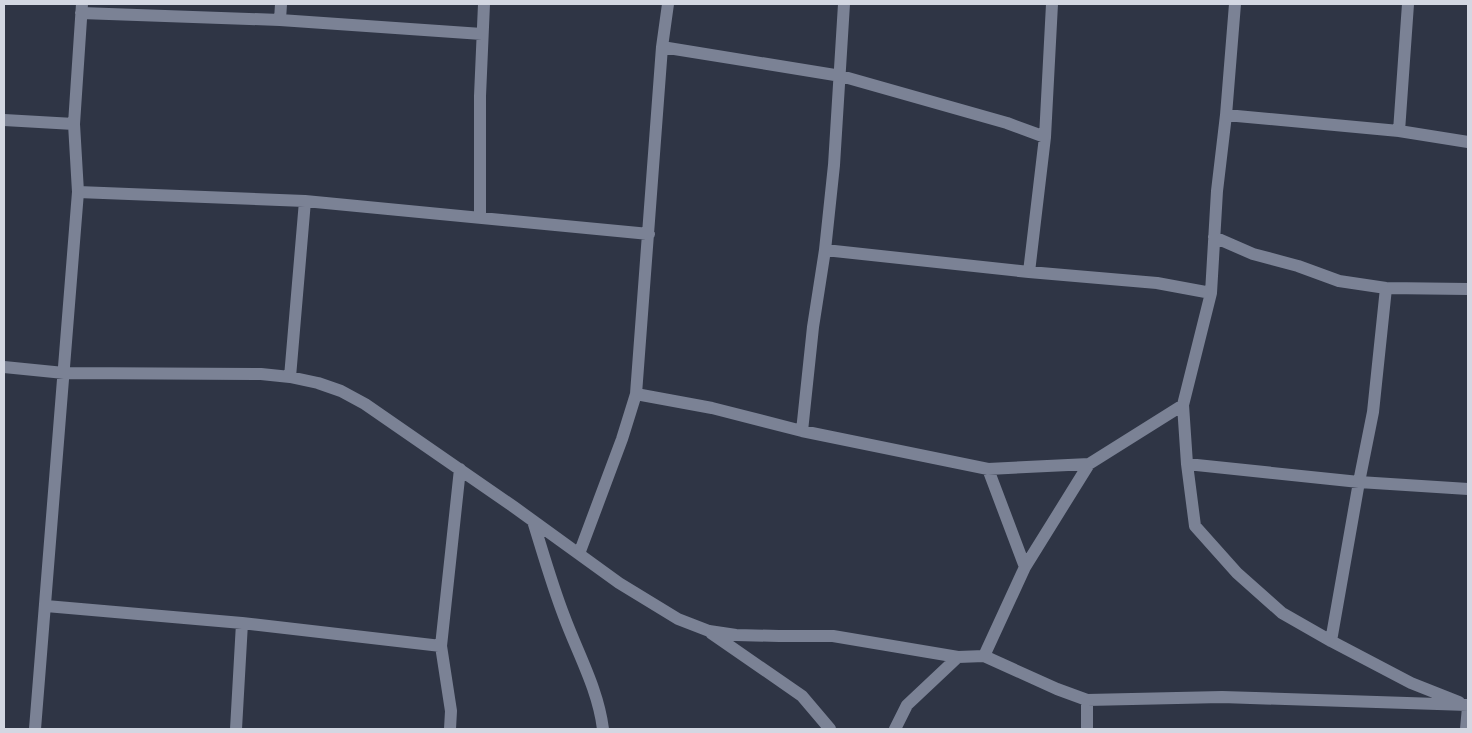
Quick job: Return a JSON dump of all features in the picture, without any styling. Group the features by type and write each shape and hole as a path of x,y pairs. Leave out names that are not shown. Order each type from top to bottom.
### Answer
{"street":[{"path":"280,20 281,4"},
{"path":"480,218 484,4"},
{"path":"579,554 622,440 636,394 662,47 668,4"},
{"path":"802,431 813,327 834,165 844,4"},
{"path":"1029,272 1045,138 1052,4"},
{"path":"1235,4 1226,115 1217,191 1211,293 1183,405 1187,464 1195,526 1237,573 1282,612 1331,641 1411,682 1468,706"},
{"path":"1399,131 1408,4"},
{"path":"35,729 78,192 74,124 82,8 482,34"},
{"path":"662,47 841,76 1007,123 1045,138"},
{"path":"1226,115 1399,131 1468,142"},
{"path":"4,120 74,124"},
{"path":"78,192 304,202 649,234"},
{"path":"290,377 304,202"},
{"path":"1214,237 1253,254 1298,266 1339,281 1386,288 1468,289"},
{"path":"824,250 1029,272 1157,283 1211,293"},
{"path":"1331,641 1373,412 1386,288"},
{"path":"4,367 64,373 261,374 290,377 342,391 365,404 460,469 618,583 678,619 709,631 736,635 834,636 958,657 984,656 1057,690 1087,700 1222,698 1468,706"},
{"path":"636,394 712,408 802,431 988,469 1089,464"},
{"path":"984,656 1025,567 1089,464 1183,405"},
{"path":"1187,464 1359,482 1468,489"},
{"path":"450,729 451,711 441,646 460,469"},
{"path":"988,469 1025,567"},
{"path":"533,521 564,617 581,654 601,716 603,729"},
{"path":"46,606 242,623 441,646"},
{"path":"236,729 242,623"},
{"path":"709,631 802,696 830,729"},
{"path":"895,729 907,705 958,657"},
{"path":"1086,729 1087,700"},
{"path":"1466,729 1468,706"}]}
